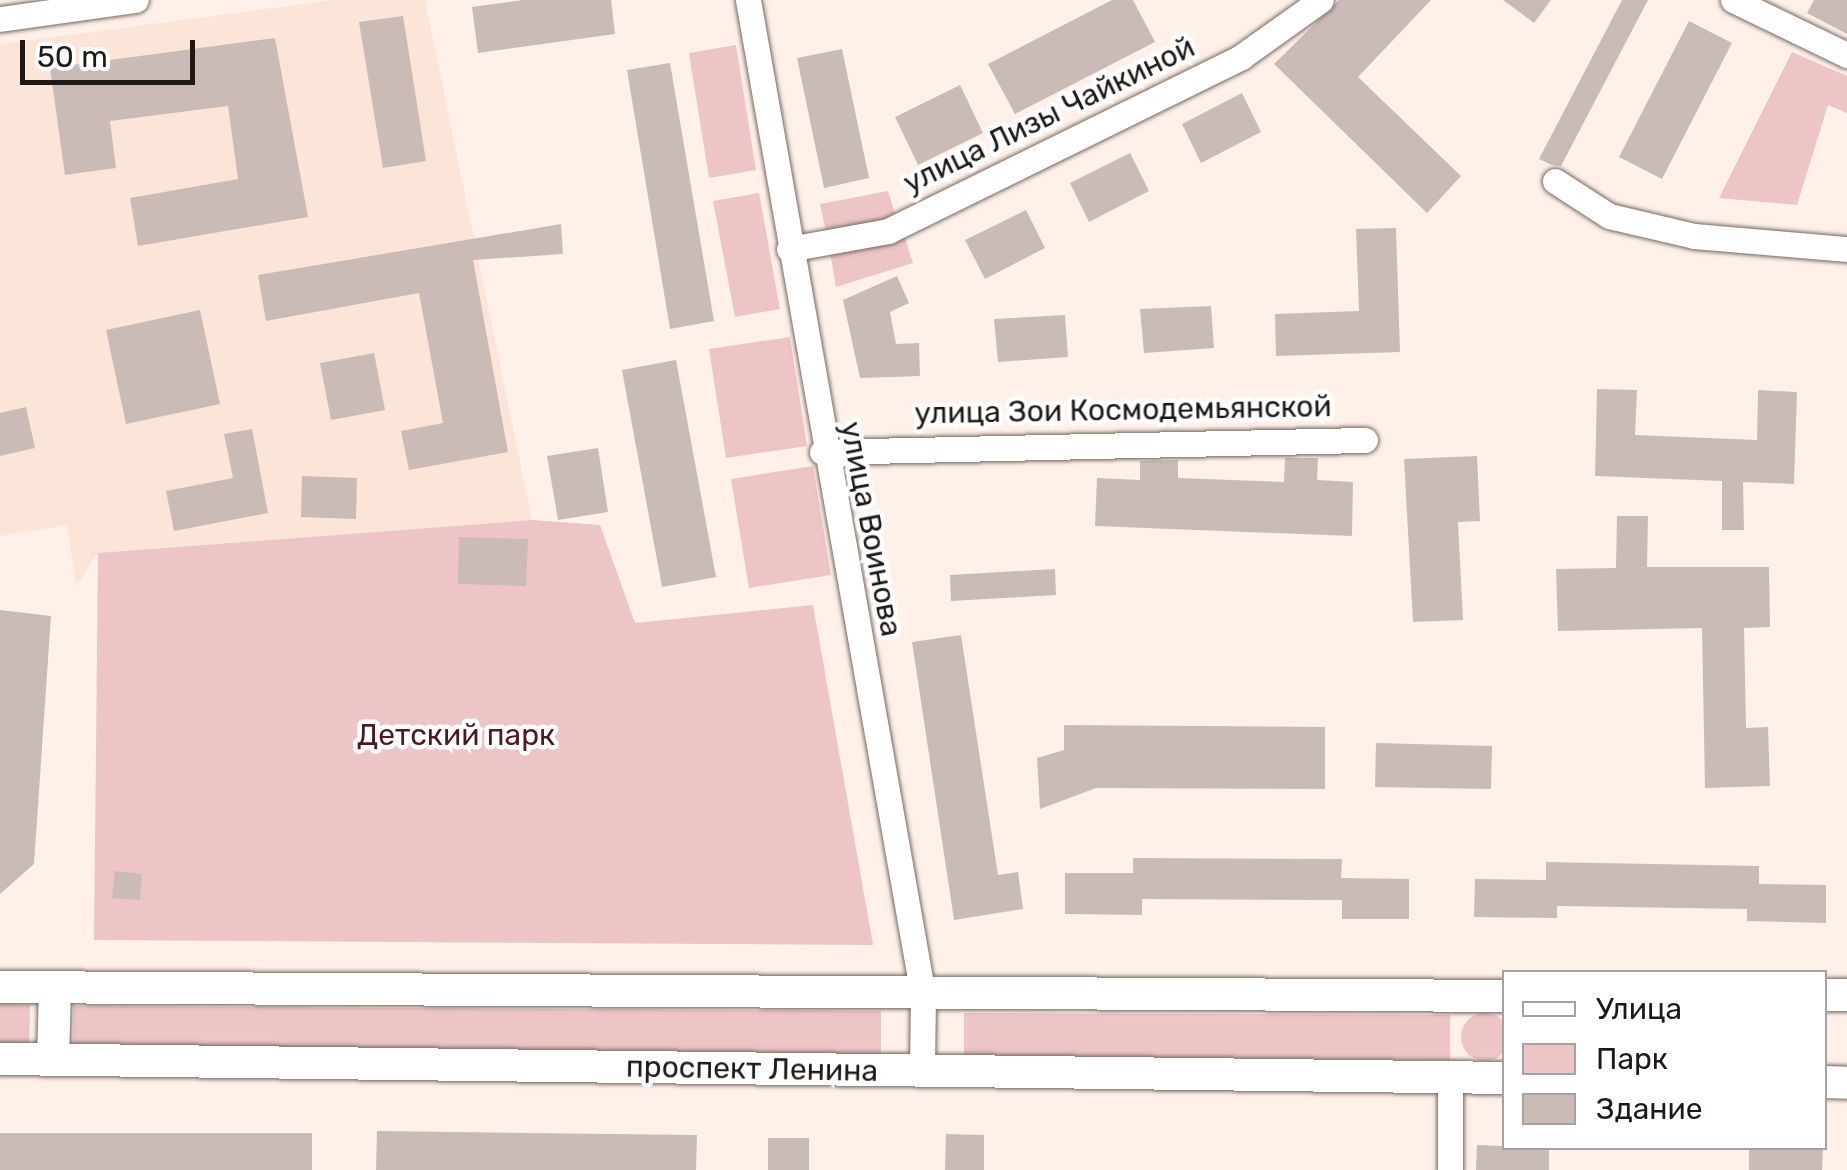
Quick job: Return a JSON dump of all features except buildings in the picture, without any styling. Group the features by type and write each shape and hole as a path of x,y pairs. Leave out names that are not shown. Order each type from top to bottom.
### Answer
{"main road":[{"path":"0,988 922,996 1502,996"},
{"path":"54,1060 55,988"},
{"name":"проспект Ленина","path":"0,1059 1502,1078"}],"street":[{"path":"0,20 136,0"},
{"name":"улица Воинова","path":"748,0 822,452 922,996 922,1072"},
{"name":"улица Лизы Чайкиной","path":"789,249 888,232 1242,57 1321,0"},
{"path":"1733,0 1847,55"},
{"path":"1554,180 1609,216 1694,236 1847,250"},
{"name":"улица Зои Космодемьянской","path":"822,452 1365,440"},
{"path":"1450,1077 1450,1170"}],"shaded area":[{"path":"333,0 425,0 532,520 98,553 76,586 67,525 0,536 0,44"}],"green space":[{"path":"736,45 756,170 709,178 689,53"},
{"path":"1792,52 1847,76 1847,113 1828,105 1797,205 1719,198"},
{"path":"888,191 897,220 827,237 820,204"},
{"path":"759,193 780,309 735,317 713,201"},
{"path":"904,235 913,263 836,287 830,252"},
{"path":"790,337 807,446 726,458 709,349"},
{"path":"813,466 831,575 749,588 731,479"},
{"name":"Детский парк","path":"532,520 600,525 635,623 813,605 873,945 94,940 98,553"},
{"path":"0,1004 30,1005 29,1050 0,1050"},
{"path":"74,1006 881,1011 881,1056 73,1051"},
{"path":"964,1013 1450,1015 1450,1060 964,1059"},
{"path":"1476,1015 1494,1015 1502,1020 1502,1054 1485,1061 1476,1059 1463,1046 1463,1028"}]}
